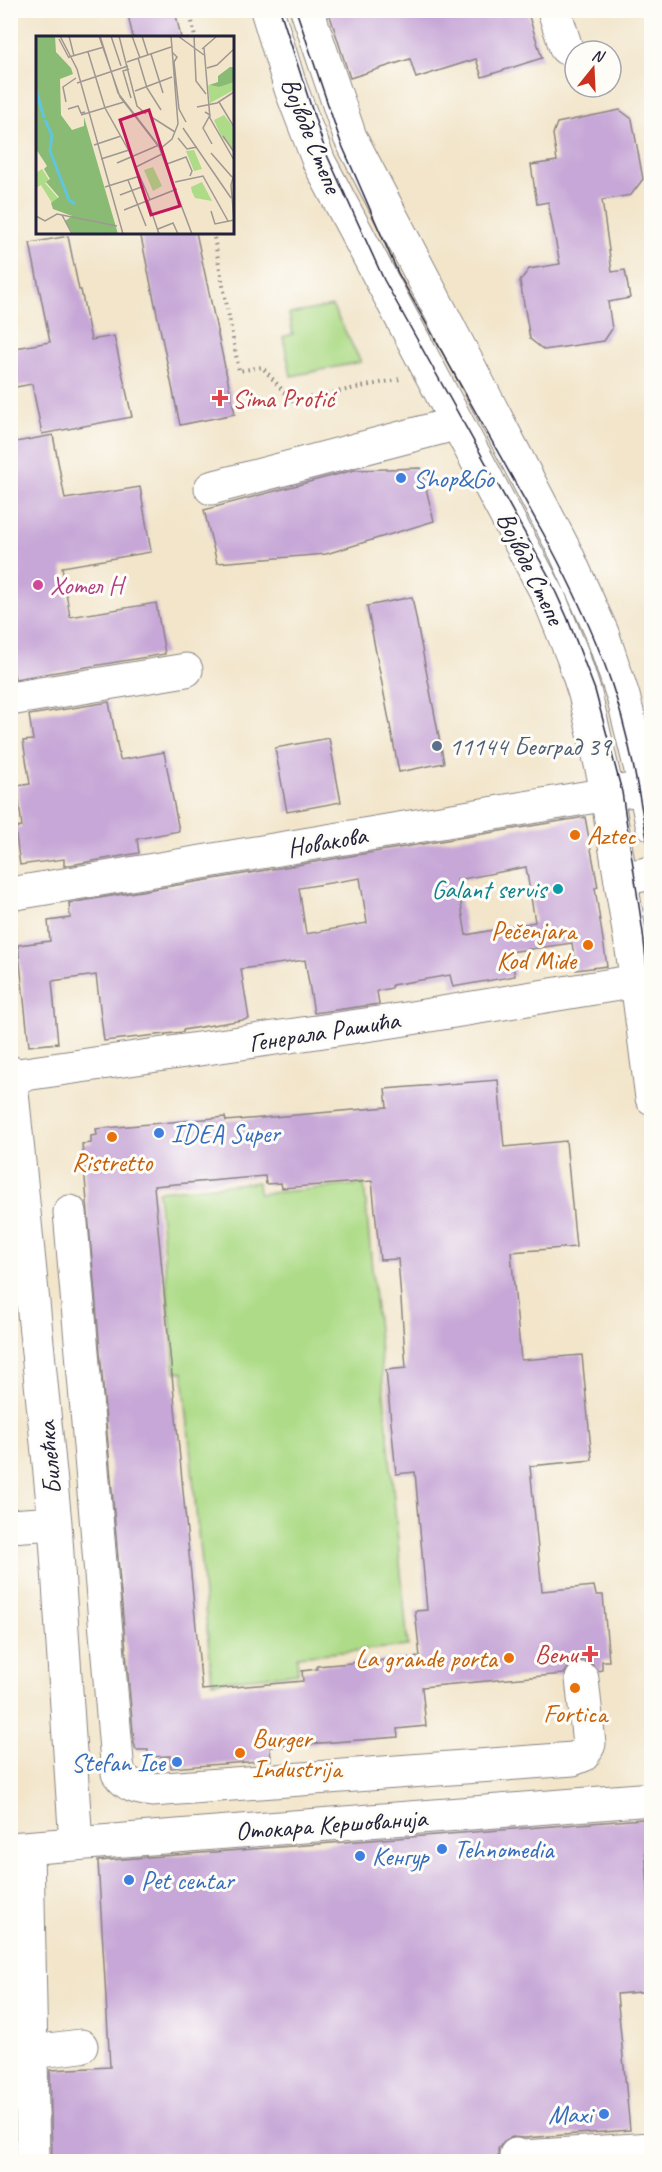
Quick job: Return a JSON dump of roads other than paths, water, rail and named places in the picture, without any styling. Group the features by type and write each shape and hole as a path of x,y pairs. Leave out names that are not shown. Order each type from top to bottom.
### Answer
{"street":[{"name":"Војводе Степе","path":"267,10 291,89 319,162 548,595 573,657 585,694 607,794 636,876 637,981 651,1098"},
{"name":"Војводе Степе","path":"307,10 350,137 566,552 602,633 623,696 645,788 651,824"},
{"path":"554,10 564,39"},
{"path":"211,488 443,427 455,420"},
{"path":"10,699 186,670"},
{"name":"Новакова","path":"10,894 645,788"},
{"name":"Генерала Рашића","path":"11,1074 393,1021 637,981"},
{"name":"Билећка","path":"11,1074 22,1300 55,1523 76,1844"},
{"path":"70,1212 118,1773 123,1780 135,1788 152,1790 573,1759 583,1755 589,1744 582,1679"},
{"path":"10,1526 55,1523"},
{"path":"300,1779 302,1826"},
{"name":"Отокара Кершованија","path":"19,1849 651,1799"},
{"path":"19,1849 32,2052 33,2162"},
{"path":"32,2052 81,2046"},
{"path":"516,2155 522,2157 651,2149"}],"tram line":[{"path":"280,10 326,153 384,280 547,573 567,617 595,690 622,792 652,1012"},
{"path":"296,10 341,143 398,273 547,540 596,643 624,725 652,868"}],"place":[{"name":"Sima Protić","path":"220,398"},
{"name":"Shop&Go","path":"401,478"},
{"name":"Хотел Н","path":"38,585"},
{"name":"11144 Београд 39","path":"437,746"},
{"name":"Aztec","path":"575,835"},
{"name":"Galant servis","path":"558,889"},
{"name":"Pečenjara Kod Mide","path":"588,945"},
{"name":"IDEA Super","path":"159,1133"},
{"name":"Ristretto","path":"112,1137"},
{"name":"Benu","path":"590,1654"},
{"name":"La grande porta","path":"509,1658"},
{"name":"Fortica","path":"575,1688"},
{"name":"Burger Industrija","path":"240,1753"},
{"name":"Stefan Ice","path":"177,1762"},
{"name":"Tehnomedia","path":"442,1849"},
{"name":"Кенгур","path":"360,1856"},
{"name":"Pet centar","path":"129,1880"},
{"name":"Maxi","path":"604,2114"}]}
